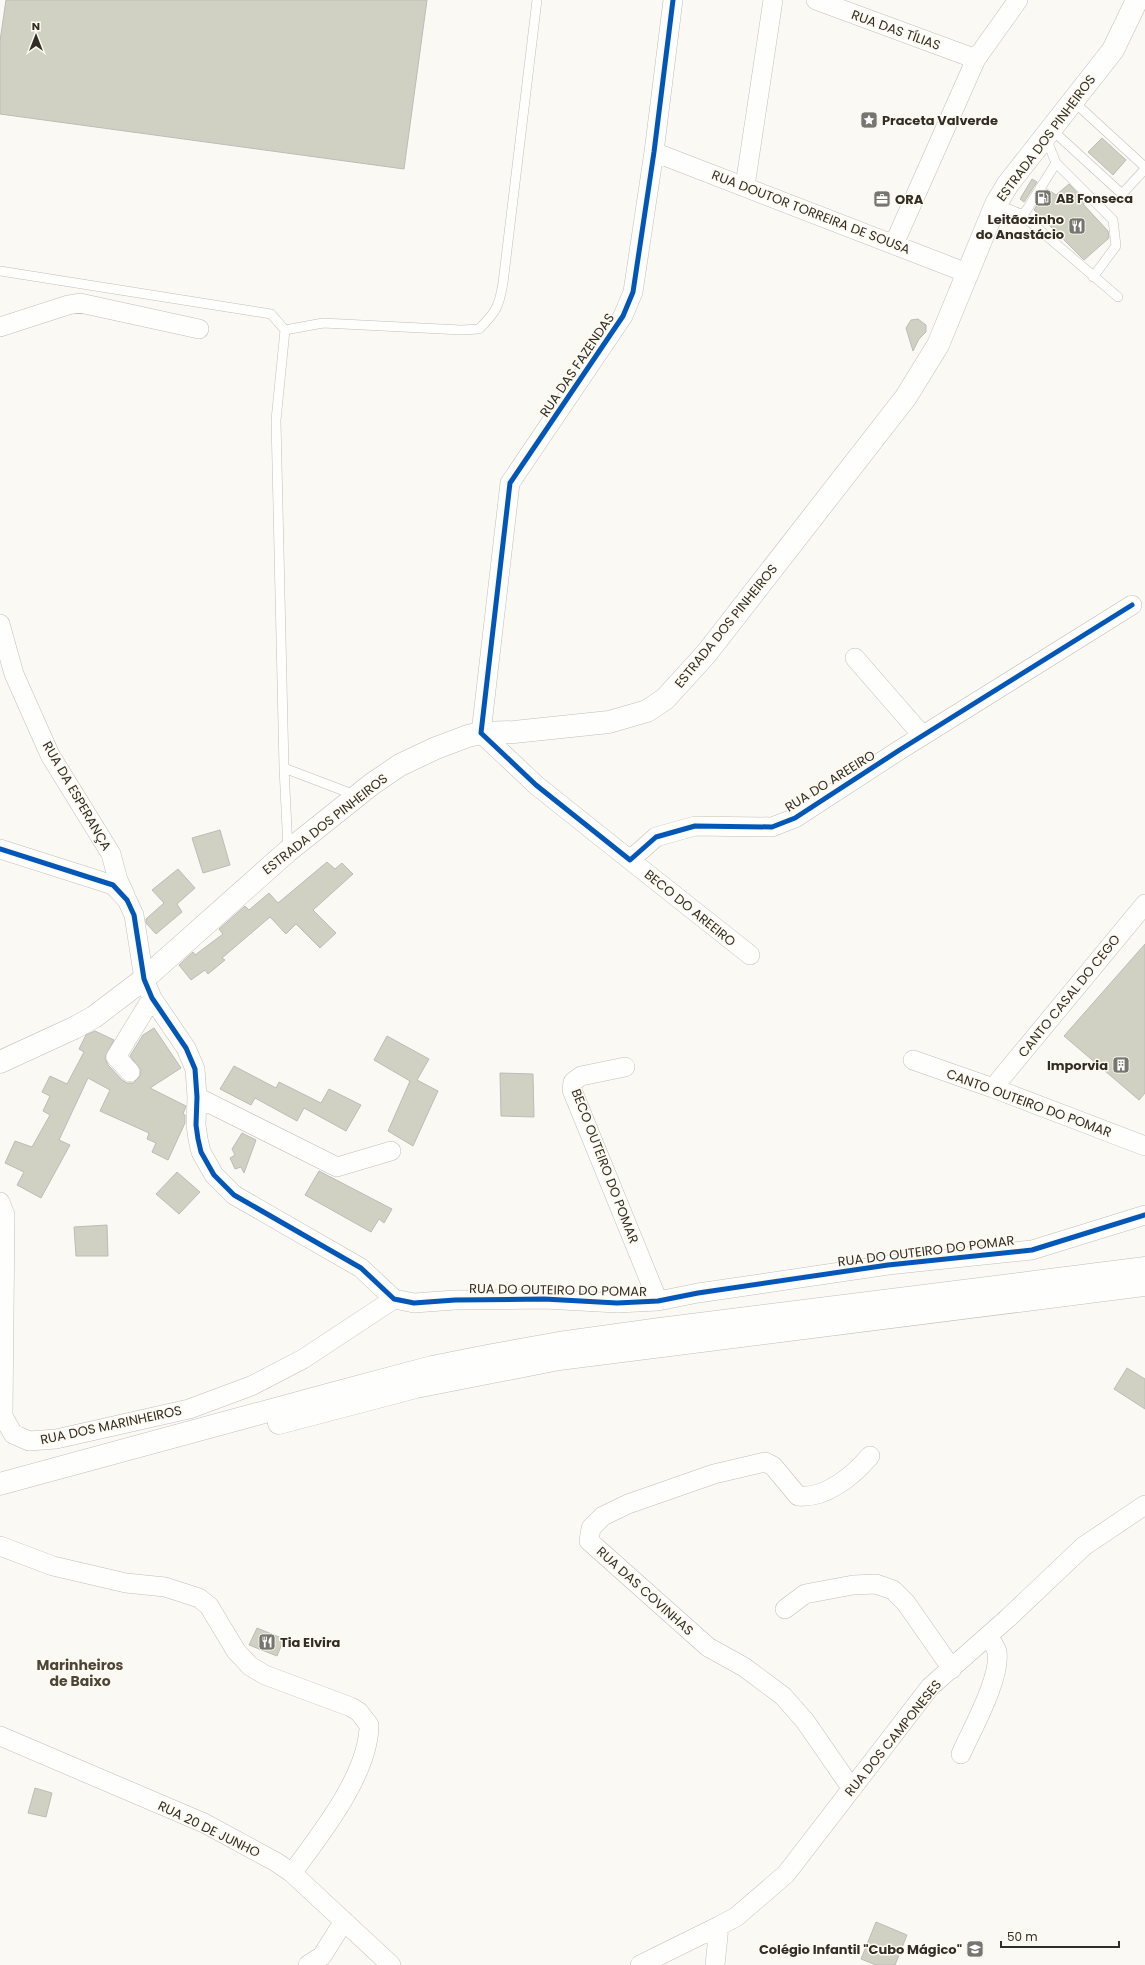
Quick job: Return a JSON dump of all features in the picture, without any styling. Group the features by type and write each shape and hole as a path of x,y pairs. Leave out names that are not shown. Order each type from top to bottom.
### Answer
{"main road":[{"name":"ESTRADA DOS PINHEIROS","path":"0,1062 74,1028 148,989 288,851 372,784 416,757 454,740 481,733 514,732 609,722 636,716 647,711 665,699 706,654 906,397 938,345 996,204 1008,184 1113,50 1137,0"},
{"path":"0,1484 334,1392 432,1367 487,1356 559,1343 660,1329 1145,1268"},
{"path":"0,1499 416,1387 507,1369 613,1352 1145,1285"}],"street":[{"name":"RUA DAS FAZENDAS","path":"481,733 510,483 623,316 633,292 654,152 673,0"},
{"path":"745,186 773,0"},
{"name":"RUA DAS TÍLIAS","path":"816,0 976,60"},
{"path":"894,244 976,60 1018,0"},
{"name":"RUA DOUTOR TORREIRA DE SOUSA","path":"654,152 967,273"},
{"path":"0,327 68,305 80,303 199,329"},
{"name":"RUA DO AREEIRO","path":"630,860 656,837 695,826 772,826 795,818 922,736 1132,605"},
{"name":"RUA DA ESPERANÇA","path":"0,624 14,674 50,755 111,854 118,880 134,915 148,989"},
{"path":"855,658 922,736"},
{"path":"481,733 536,785 630,860"},
{"path":"0,849 113,885 127,900"},
{"name":"BECO DO AREEIRO","path":"630,860 750,955"},
{"name":"CANTO CASAL DO CEGO","path":"993,1088 1145,904"},
{"path":"130,1072 116,1057 148,989"},
{"path":"148,989 186,1048 195,1069 198,1139 201,1152 214,1175 223,1186 234,1195 361,1268 394,1299"},
{"name":"CANTO OUTEIRO DO POMAR","path":"913,1060 993,1088 1145,1146"},
{"name":"BECO OUTEIRO DO POMAR","path":"625,1067 580,1076 573,1082 572,1090 658,1302"},
{"path":"197,1104 337,1167 391,1151"},
{"name":"RUA DOS MARINHEIROS","path":"0,1202 5,1215 2,1416 13,1434 29,1442 56,1439 189,1409 251,1386 303,1359 394,1299"},
{"name":"RUA DO OUTEIRO DO POMAR","path":"394,1299 414,1303 455,1300 544,1299 617,1303 658,1302 698,1292 888,1265 1032,1250 1145,1215"},
{"name":"RUA DAS COVINHAS","path":"852,1789 805,1721 783,1696 744,1667 708,1647 589,1541 591,1528 603,1516 628,1504 714,1474 765,1462 773,1466 798,1496 809,1497 842,1482 859,1469 870,1456"},
{"name":"RUA DOS CAMPONESES","path":"640,1965 736,1917 786,1874 930,1687 952,1669 1084,1546 1145,1505"},
{"path":"0,1546 53,1566 126,1583 165,1587 199,1598 209,1606 236,1651 250,1666 265,1675 359,1712 369,1725 367,1745 363,1755 342,1802 292,1873"},
{"path":"785,1609 805,1594 853,1585 876,1584 893,1590 906,1603 952,1669"},
{"path":"961,1754 990,1688 997,1666 997,1651 988,1636"},
{"name":"RUA 20 DE JUNHO","path":"0,1736 204,1823 270,1858 292,1873 391,1965"},
{"path":"308,1965 322,1956 344,1921"},
{"path":"715,1965 719,1926"}],"lane":[{"path":"285,330 323,323 461,330 479,329 500,305 537,0"},
{"path":"1048,133 1122,194 1145,168 1073,101"},
{"path":"1048,133 1056,163 1113,220 1116,246 1093,277"},
{"path":"1021,214 1029,207 1056,163"},
{"path":"996,204 1021,214 1118,297"},
{"path":"0,270 271,314 285,330 276,420 284,768 288,851"},
{"path":"284,768 356,796"}],"building":[{"path":"6,0 427,0 404,169 0,114 0,41"},
{"path":"1102,138 1126,160 1113,175 1088,152"},
{"path":"1032,179 1037,182 1024,202 1020,199"},
{"name":"Leitãozinho do Anastácio","path":"1069,184 1086,202 1083,204 1108,231 1109,238 1084,260 1034,210 1047,189 1056,195"},
{"path":"918,319 926,325 926,332 919,339 913,351 906,328 911,320"},
{"path":"220,830 230,865 203,873 192,838"},
{"path":"327,862 335,869 342,863 353,874 313,910 336,933 320,948 296,924 286,934 270,917 222,958 225,960 208,974 205,970 191,980 179,965 193,952 195,955 223,934 219,929 245,906 249,910 269,893 278,903"},
{"path":"178,869 195,888 177,904 182,912 156,934 146,923 146,919 164,903 152,890"},
{"name":"Imporvia","path":"1145,944 1145,1093 1139,1100 1064,1036"},
{"path":"154,1028 181,1068 150,1088 186,1106 183,1114 185,1115 185,1123 168,1160 152,1152 156,1143 147,1139 149,1133 100,1111 110,1090 88,1078 59,1140 70,1145 41,1198 17,1185 24,1172 5,1163 15,1141 32,1147 50,1115 43,1111 50,1096 42,1092 50,1076 67,1084 84,1052 79,1049 86,1035 95,1031 114,1040 105,1058 108,1065 122,1080 127,1083 133,1083 140,1076 141,1070 130,1056 143,1035"},
{"path":"387,1036 429,1059 417,1080 438,1091 413,1146 388,1131 410,1081 374,1060"},
{"path":"234,1066 276,1088 279,1082 321,1103 329,1089 361,1105 346,1131 304,1108 297,1121 255,1098 251,1105 220,1089"},
{"path":"500,1073 533,1074 534,1117 501,1116"},
{"path":"242,1133 256,1140 244,1173 241,1167 235,1169 230,1158 235,1155 232,1149"},
{"path":"319,1171 392,1209 384,1223 379,1219 371,1232 305,1195"},
{"path":"177,1172 200,1192 179,1214 156,1194"},
{"path":"107,1225 108,1256 76,1256 74,1227"},
{"path":"1127,1368 1145,1379 1145,1409 1114,1389"},
{"name":"Tia Elvira","path":"257,1628 284,1639 277,1656 249,1645"},
{"path":"35,1788 52,1793 46,1817 28,1813"},
{"path":"876,1922 907,1935 895,1965 876,1965 861,1959"}],"cycle path":[{"path":"673,0 654,152 633,292 623,316 510,483 481,733 536,785 630,860 656,837 695,826 772,827 795,818 898,751 1132,605"},
{"path":"0,849 113,885 127,900 134,915 144,979 152,998 186,1048 195,1069 197,1097 196,1125 198,1139 201,1152 214,1175 234,1195 361,1268 394,1299 414,1303 455,1300 544,1299 617,1303 658,1301 698,1293 888,1265 1032,1250 1145,1215"}],"place":[{"name":"Praceta Valverde","path":"869,120"},
{"name":"AB Fonseca","path":"1043,198"},
{"name":"ORA","path":"882,199"},
{"name":"Leitãozinho do Anastácio","path":"1077,226"},
{"name":"Imporvia","path":"1121,1065"},
{"name":"Tia Elvira","path":"267,1642"},
{"name":"Colégio Infantil \"Cubo Mágico\"","path":"975,1949"}],"district":[{"name":"Marinheiros de Baixo","path":"80,1674"}]}
